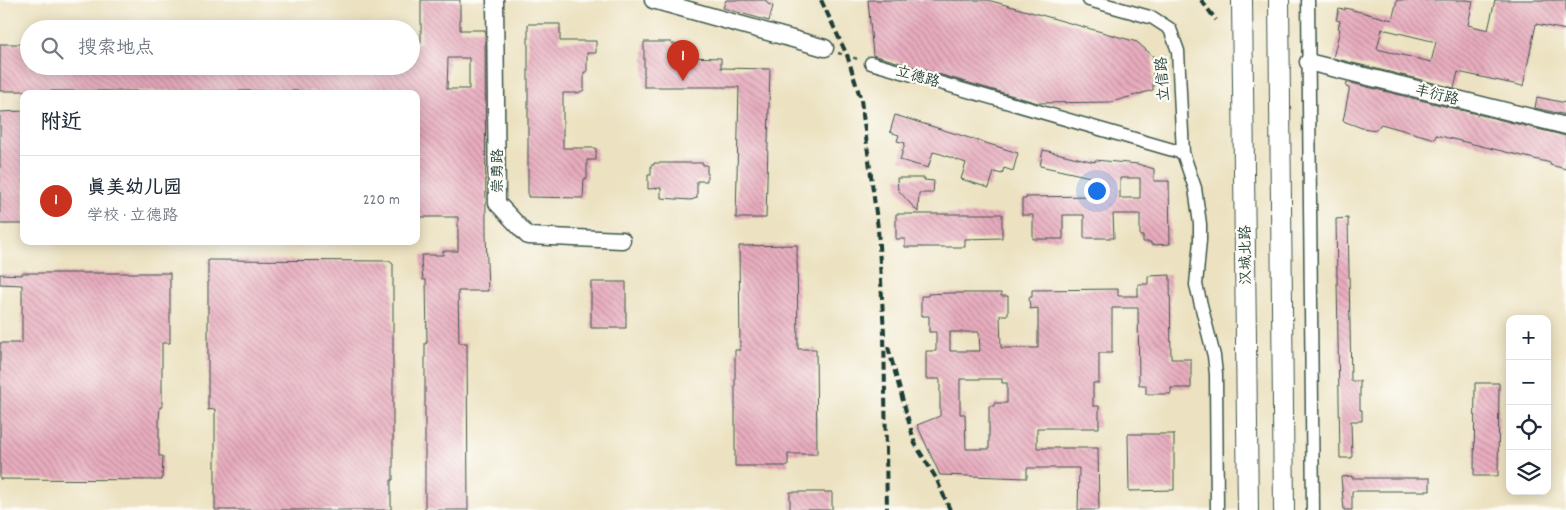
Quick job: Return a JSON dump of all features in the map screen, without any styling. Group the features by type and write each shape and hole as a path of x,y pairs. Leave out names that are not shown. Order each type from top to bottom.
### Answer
{"main road":[{"name":"汉城北路","path":"1242,0 1248,510"},
{"path":"1279,0 1284,510"}],"street":[{"name":"崇勇路","path":"495,0 497,203 528,236 622,240"},
{"path":"653,0 825,48"},
{"name":"立信路","path":"1089,0 1153,18 1170,29 1178,51 1183,153 1195,188 1198,207 1200,240 1196,285 1214,356 1216,374 1217,510"},
{"path":"1308,0 1313,510"},
{"name":"立德路","path":"871,62 1183,153"},
{"name":"丰衍路","path":"1308,62 1566,126"}],"path":[{"path":"825,48 871,62"}],"building":[{"path":"421,0 460,0 460,30 485,30 488,291 458,291 459,343 467,343 468,510 425,510 426,280 423,280 421,262 422,255 443,255 443,251 458,251 458,217 420,217 420,90 0,91 0,44 20,44 20,75 420,75","holes":["448,58 469,58 469,89 447,89"]},
{"path":"726,0 766,0 768,4 773,6 769,21 723,8"},
{"path":"868,0 988,0 1137,42 1153,56 1153,90 1112,102 1038,103 873,55"},
{"path":"1397,0 1467,0 1473,1 1468,25 1488,30 1495,0 1566,0 1566,30 1536,24 1523,86 1458,72 1454,88 1333,58 1340,29 1338,28 1340,21 1336,20 1339,9 1345,10 1345,8 1392,20","holes":["1382,29 1436,42 1431,62 1377,49"]},
{"path":"528,24 560,24 560,41 596,41 596,53 587,53 587,72 584,72 584,90 578,93 563,93 563,148 596,148 596,160 587,160 587,179 584,179 583,198 528,197"},
{"path":"644,42 684,44 684,57 721,58 721,68 770,69 766,218 736,218 739,87 644,87"},
{"path":"1347,82 1566,136 1566,169 1550,165 1551,163 1436,135 1435,139 1381,124 1376,130 1362,128 1343,121 1349,91 1349,88 1346,87"},
{"path":"1537,97 1566,103 1566,115 1535,108"},
{"path":"20,111 20,224 0,224 0,112"},
{"path":"895,115 1018,153 1013,171 1004,168 1002,174 994,172 989,188 961,179 966,163 941,154 933,152 928,168 900,160 905,143 897,141 899,135 890,132"},
{"path":"1043,150 1095,162 1095,160 1138,164 1154,169 1154,181 1169,181 1170,244 1151,245 1151,242 1143,242 1143,236 1140,236 1140,214 1113,214 1114,238 1084,238 1084,215 1063,215 1063,239 1033,239 1033,215 1022,215 1022,199 1026,199 1026,197 1094,196 1095,178 1040,166","holes":["1120,178 1140,178 1140,198 1120,198"]},
{"path":"654,163 703,163 703,165 707,165 707,181 697,181 697,198 691,200 661,198 661,188 648,189 648,175 651,175 651,165 654,165"},
{"path":"897,178 925,178 924,180 934,181 933,193 919,193 918,212 898,190"},
{"path":"896,214 1002,214 1002,238 965,239 965,247 905,247 905,239 896,239"},
{"path":"1348,218 1351,381 1360,381 1362,421 1351,421 1352,458 1340,458 1336,219"},
{"path":"797,245 798,349 816,349 817,454 788,454 788,466 735,466 735,350 740,350 739,246"},
{"path":"208,260 389,261 393,264 393,480 391,480 391,510 215,510 215,409 208,410"},
{"path":"22,273 170,273 170,343 162,343 162,407 160,407 159,419 159,456 163,456 162,480 0,479 0,343 22,343 22,285 0,284 0,274 22,275"},
{"path":"1170,275 1171,359 1191,359 1191,388 1171,388 1171,394 1146,394 1146,385 1139,385 1138,308 1112,308 1112,353 1099,353 1099,383 1093,383 1093,406 1099,406 1099,428 1037,428 1037,448 1098,448 1099,510 1078,510 1079,468 1027,468 1027,478 940,475 917,425 940,416 940,379 926,379 926,351 936,351 936,332 929,332 929,316 921,316 921,296 949,293 1001,293 1001,296 1008,296 1008,315 1000,315 1001,348 1038,348 1038,308 1030,309 1029,297 1032,297 1032,290 1118,289 1118,296 1138,296 1138,284 1148,284 1148,276","holes":["950,332 979,332 980,351 950,351","960,379 1002,379 1002,383 1007,383 1007,403 994,403 994,406 989,406 989,449 966,449 965,414 960,414"]},
{"path":"591,282 626,282 626,328 591,328"},
{"path":"1475,383 1499,383 1498,476 1474,476"},
{"path":"1128,434 1174,434 1174,490 1129,491"},
{"path":"1352,476 1352,478 1430,478 1430,491 1352,491 1352,510 1344,510 1341,477"},
{"path":"790,492 832,492 832,510 790,510"}],"railway":[{"path":"821,0 847,55 861,100 878,228 884,333 887,510"},
{"path":"1201,0 1216,20"},
{"path":"888,347 915,444 936,478 950,510"}],"place":[{"name":"真美幼儿园","path":"683,81"}]}
